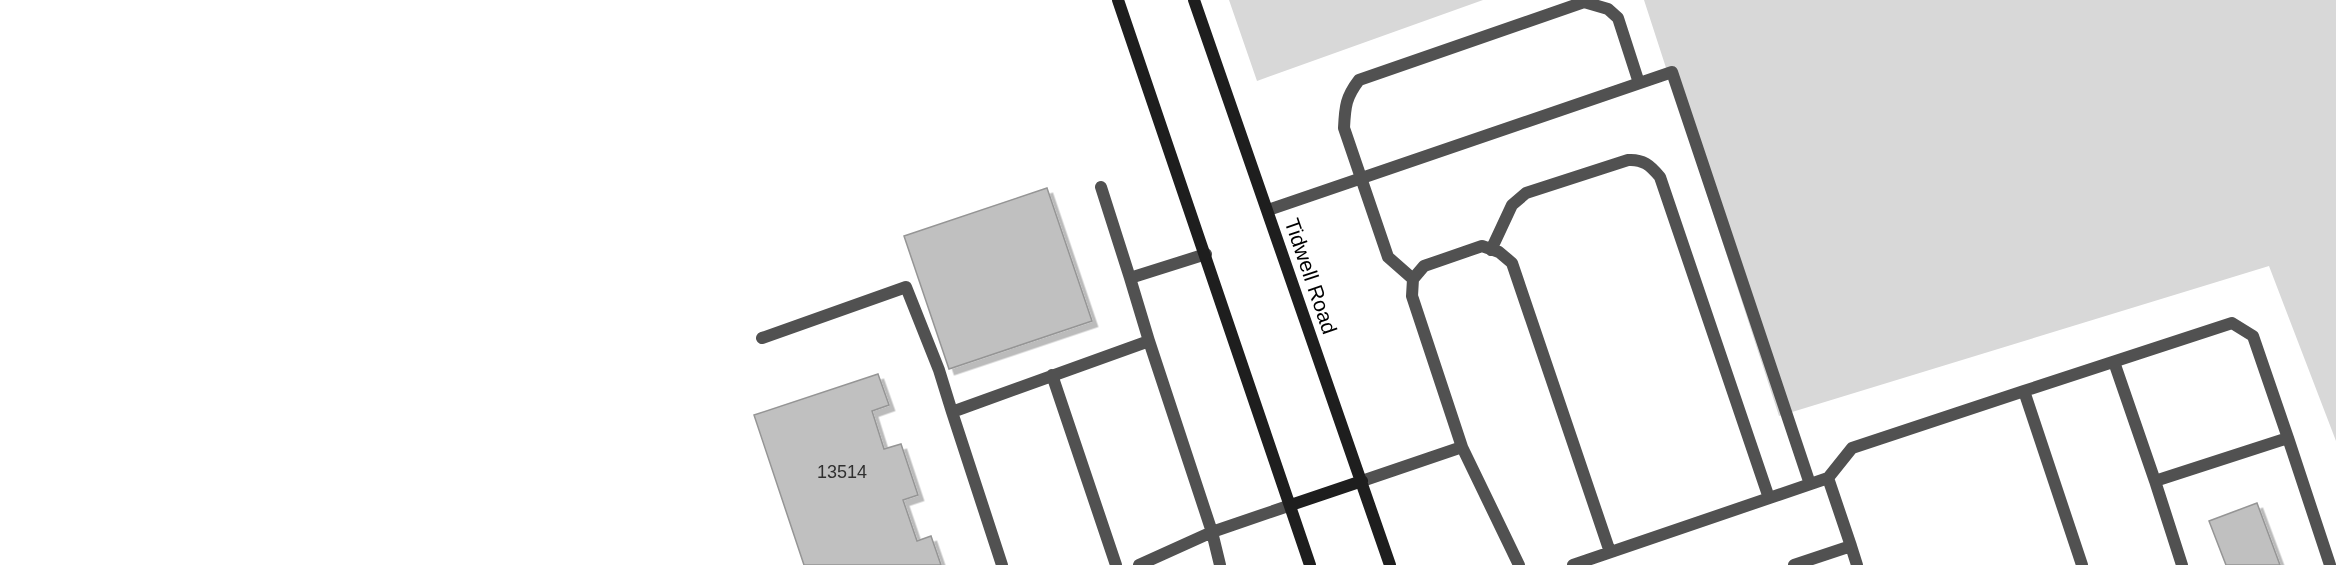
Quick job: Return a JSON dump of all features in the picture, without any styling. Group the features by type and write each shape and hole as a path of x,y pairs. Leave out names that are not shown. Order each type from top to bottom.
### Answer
{"main road":[{"path":"1119,0 1310,565"},
{"name":"Tidwell Road","path":"1194,0 1390,565"},
{"path":"1291,506 1362,481"}],"lane":[{"path":"1413,279 1388,257 1344,128 1349,93 1359,80 1584,2 1608,9 1617,18 1639,83"},
{"path":"1268,210 1672,72 1810,484"},
{"path":"1491,249 1512,205 1527,193 1628,160 1639,160 1651,166 1660,177 1768,498"},
{"path":"1101,187 1212,532 1220,565"},
{"path":"1519,565 1462,447 1412,296 1413,279 1424,266 1482,246 1499,252 1512,263 1610,552"},
{"path":"1130,278 1206,254"},
{"path":"762,338 906,287 939,370 1002,565"},
{"path":"1573,565 1828,478 1852,448 2232,323 2253,336 2330,565"},
{"path":"952,412 1149,341"},
{"path":"2114,362 2182,565"},
{"path":"1052,375 1116,565"},
{"path":"2024,391 2082,565"},
{"path":"2155,481 2288,438"},
{"path":"1362,481 1462,447"},
{"path":"1828,478 1857,565"},
{"path":"1139,565 1212,532 1291,506"},
{"path":"1794,565 1851,546"}],"shaded area":[{"path":"1229,0 1483,0 1257,81"},
{"path":"1644,0 2336,0 2336,441 2269,266 1779,416"}],"building":[{"path":"1047,188 1092,321 949,369 904,236"},
{"path":"878,374 889,405 872,411 884,449 901,444 918,495 903,500 917,541 931,536 941,565 804,565 754,415"},
{"path":"2257,503 2280,565 2226,565 2209,521"}]}
